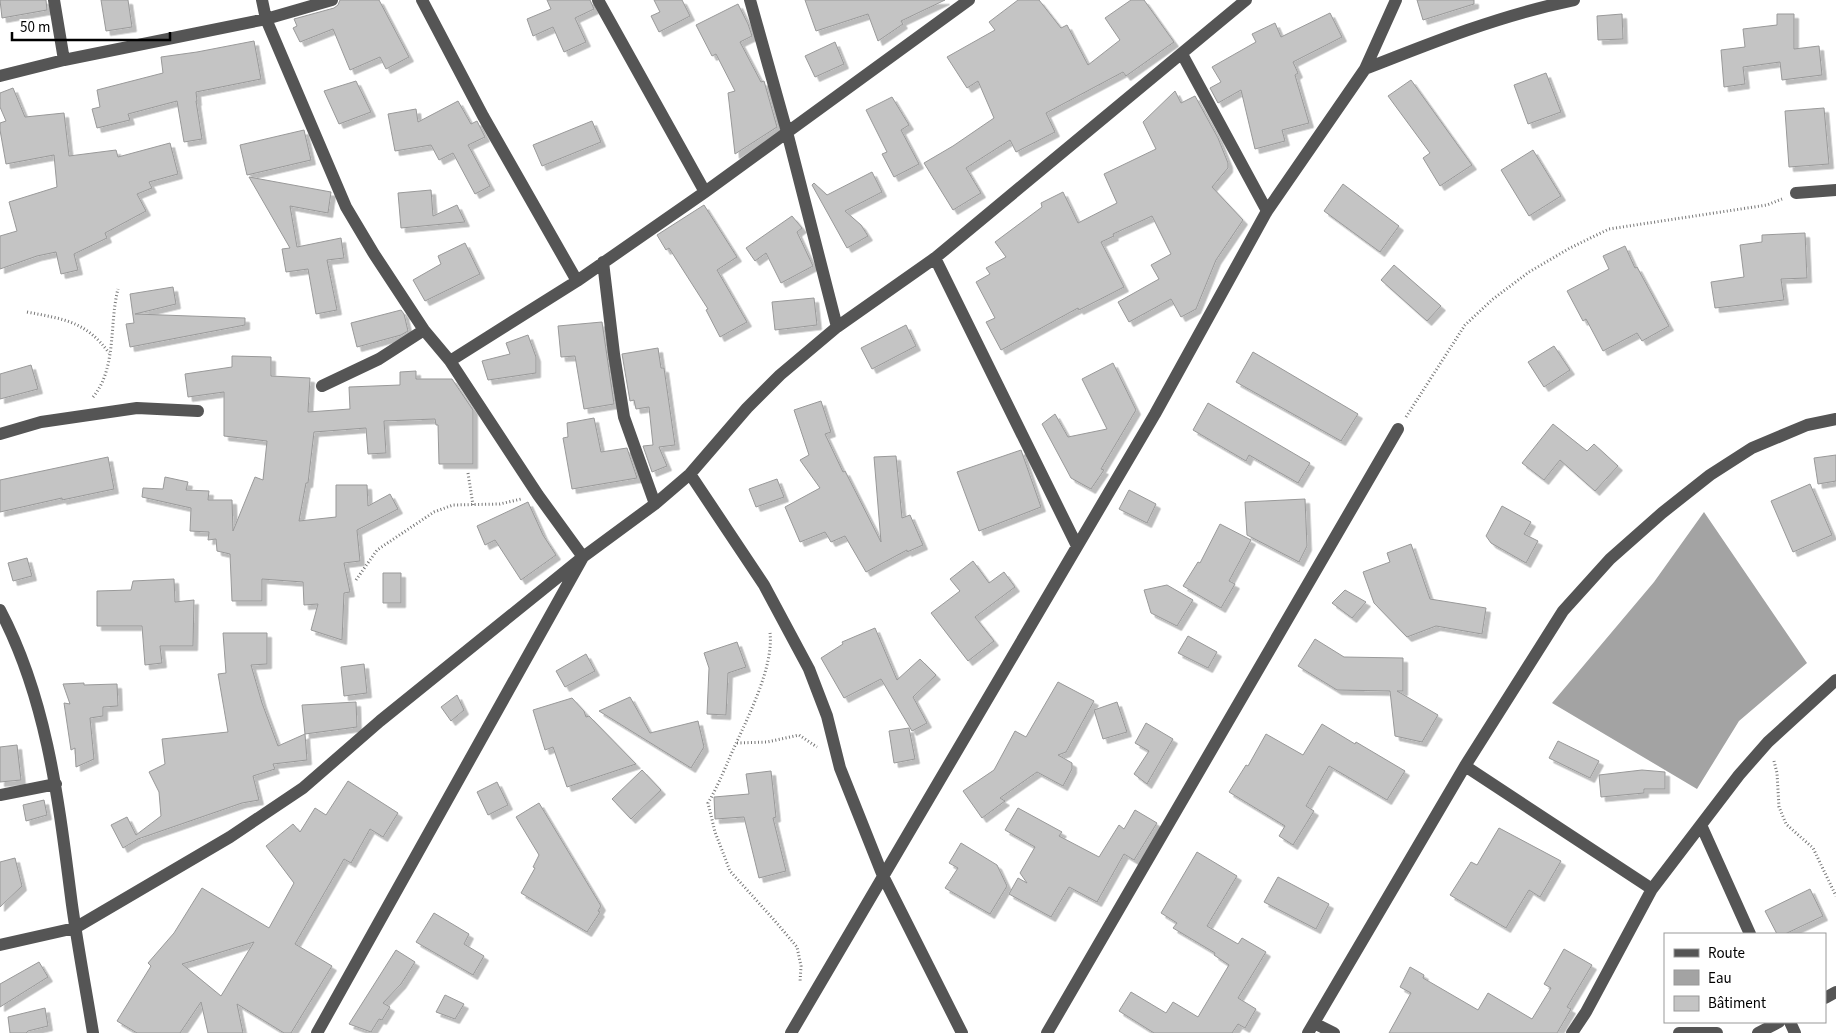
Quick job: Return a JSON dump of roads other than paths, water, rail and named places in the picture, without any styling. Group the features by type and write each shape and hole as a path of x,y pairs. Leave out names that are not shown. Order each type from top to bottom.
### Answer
{"street":[{"path":"54,0 64,60"},
{"path":"262,0 266,20 346,207 374,254 424,330 450,361 538,495 583,557"},
{"path":"0,76 64,60 266,20 332,0"},
{"path":"422,0 484,116 577,281"},
{"path":"598,0 705,192"},
{"path":"750,0 787,132 837,327"},
{"path":"450,361 577,281 705,192 969,0"},
{"path":"0,945 75,928 230,837 303,788 380,721 583,557 655,504 690,474 747,408 780,375 837,327 935,258 1246,0"},
{"path":"791,1033 1155,414 1267,212 1364,68 1396,0"},
{"path":"1364,68 1472,27 1574,0"},
{"path":"1182,54 1267,212"},
{"path":"1796,193 1836,190"},
{"path":"935,258 1078,546"},
{"path":"603,262 624,417 655,504"},
{"path":"322,386 379,360 424,330"},
{"path":"0,434 41,422 137,408 198,411"},
{"path":"1334,1033 1311,1028 1465,766 1563,611 1610,559 1669,507 1710,475 1752,448 1807,425 1836,419"},
{"path":"1047,1033 1398,429"},
{"path":"690,474 764,585 809,669 828,716 840,768 883,876 962,1033"},
{"path":"317,1033 583,557"},
{"path":"0,610 12,634 36,701 56,784 75,928 93,1033"},
{"path":"1572,1033 1586,1012 1652,889 1739,775 1768,742 1836,680"},
{"path":"1465,766 1652,889"},
{"path":"0,795 56,784"},
{"path":"1701,825 1750,933"},
{"path":"1758,1033 1777,1023"},
{"path":"1679,1033 1717,1033"}],"water":[{"path":"1704,512 1807,663 1739,721 1697,789 1552,703 1654,582"}]}
